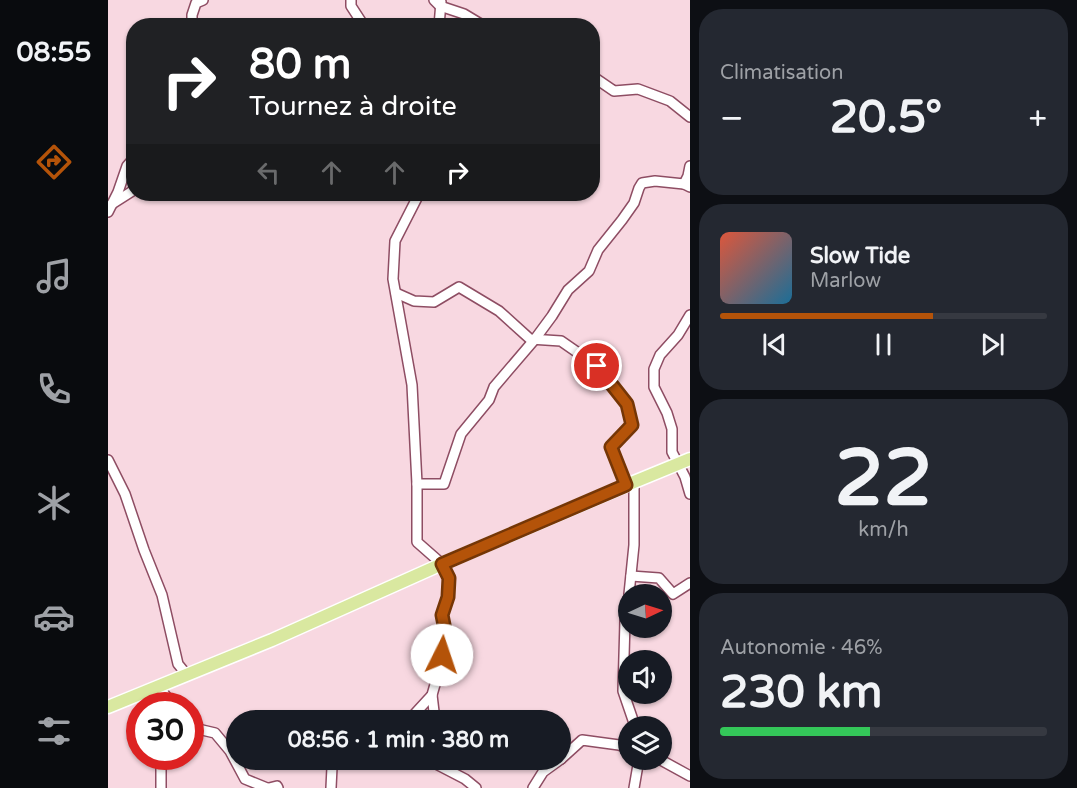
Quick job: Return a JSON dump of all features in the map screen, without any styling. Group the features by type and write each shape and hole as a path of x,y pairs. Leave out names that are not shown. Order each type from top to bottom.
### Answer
{"main road":[{"path":"108,706 272,640 442,564 684,462"}],"street":[{"path":"192,18 196,3 203,0"},
{"path":"351,0 351,6 359,18"},
{"path":"439,18 438,2 471,18"},
{"path":"600,81 614,91 638,90 670,101 690,117"},
{"path":"417,484 444,484 461,434 489,400 494,387 535,339 568,290 589,272 598,250 628,211 642,183 688,180 690,166"},
{"path":"110,208 126,171"},
{"path":"110,208 126,196"},
{"path":"415,201 394,241 393,279 412,385 417,484 417,542 442,564 449,578 448,597 442,615 446,635 432,695 434,710"},
{"path":"396,293 414,301 434,302 459,287 499,311 530,339 561,341 597,366 627,404 632,425 611,447 630,483 634,545 631,584"},
{"path":"690,315 678,335 660,355 654,369 654,387 672,429 672,452 684,462 690,494"},
{"path":"108,460 121,486 162,595 178,664 187,675"},
{"path":"108,477 121,486"},
{"path":"632,576 658,578 673,594 690,583"},
{"path":"625,638 623,691 632,716"},
{"path":"158,686 159,692"},
{"path":"158,686 163,692"},
{"path":"418,710 432,695"},
{"path":"204,730 215,733 230,751 245,779 268,788 278,786 278,788"},
{"path":"571,750 582,740 618,746"},
{"path":"672,766 690,776"},
{"path":"161,770 161,788"},
{"path":"331,788 332,770"},
{"path":"448,770 476,788"},
{"path":"533,788 546,770"},
{"path":"634,788 637,770"}],"route":[{"path":"442,655 446,635 442,615 448,597 449,578 442,564 626,485 611,447 632,425 627,404 597,366"}]}
